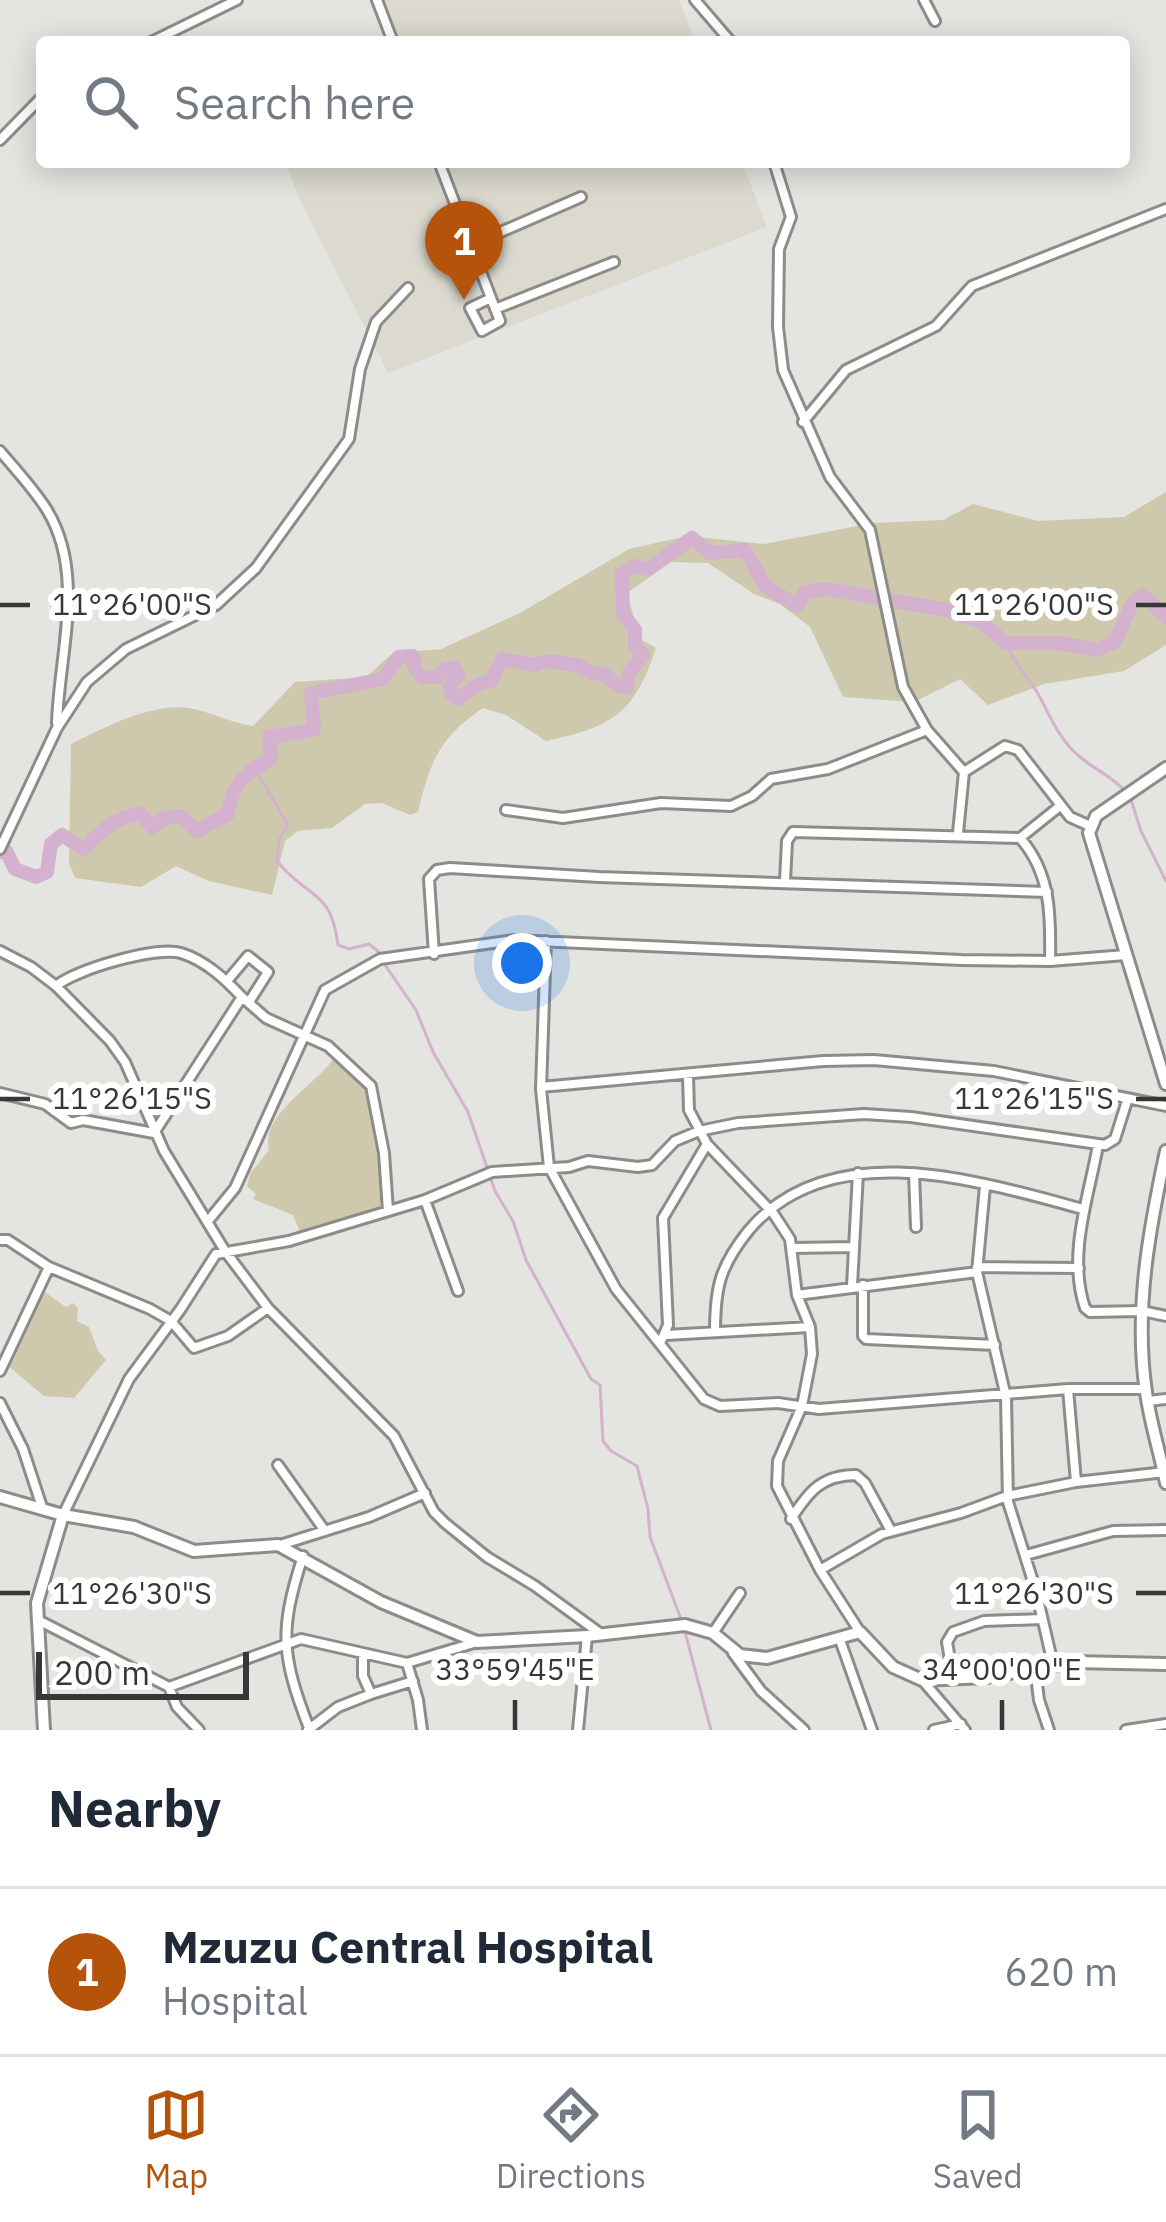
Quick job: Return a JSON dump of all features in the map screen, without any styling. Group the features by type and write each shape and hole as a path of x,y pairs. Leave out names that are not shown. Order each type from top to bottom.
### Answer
{"street":[{"path":"163,36 237,0"},
{"path":"376,0 391,36"},
{"path":"695,0 726,36"},
{"path":"924,0 935,21"},
{"path":"0,140 36,103"},
{"path":"441,168 491,298 499,322 480,330 470,308 491,298"},
{"path":"775,168 791,217 779,249 779,351 790,392 830,477 870,530 902,687 927,730 964,772 958,833"},
{"path":"471,245 580,197"},
{"path":"803,422 847,370 936,326 972,286 1166,209"},
{"path":"495,309 614,262"},
{"path":"0,849 57,728 87,682 111,660 216,605 248,580 349,439 360,369 376,322 408,288"},
{"path":"0,452 46,507 62,549 68,600 57,728"},
{"path":"506,810 586,817 661,803 731,806 752,796 770,778 827,769 927,730"},
{"path":"964,772 1000,747 1011,746 1060,806 1076,822 1090,826"},
{"path":"1166,768 1101,812 1090,826 1090,840 1117,914 1166,1084"},
{"path":"785,881 787,841 794,832 1020,838 1060,806"},
{"path":"1020,838 1047,892 1050,961"},
{"path":"434,954 429,880 437,870 1047,892"},
{"path":"208,1221 235,1188 328,987 382,959 484,943 545,941 1050,961 1126,955"},
{"path":"545,941 541,1087 549,1167 616,1289 663,1338 710,1403 850,1408 1068,1389 1166,1399"},
{"path":"0,951 56,986 125,1061 154,1132 225,1251 268,1308 394,1436 434,1512 465,1541 602,1634"},
{"path":"56,986 68,976 102,964 171,951 194,958 266,1018 328,1046 372,1089 388,1210"},
{"path":"154,1132 268,972 249,956 226,981"},
{"path":"541,1087 874,1060 994,1071 1166,1106"},
{"path":"688,1076 689,1110 699,1131 785,1229 792,1248 797,1295 810,1327 811,1371 776,1476 791,1519 860,1631 893,1667 922,1680 963,1727"},
{"path":"0,1093 45,1104 71,1123 83,1120 154,1132"},
{"path":"44,1730 37,1619 43,1573 63,1515 129,1378 210,1259 225,1251 264,1247 425,1200 489,1173 569,1167 587,1161 652,1165 675,1142 699,1131 738,1123 864,1114 978,1124 1098,1145 1114,1139 1127,1101"},
{"path":"663,1338 663,1218 707,1144"},
{"path":"1098,1145 1082,1209 1082,1298 1090,1312 1166,1316"},
{"path":"820,1570 891,1531 1006,1496 1076,1482 1165,1476 1146,1395 1142,1312 1149,1233 1166,1151"},
{"path":"715,1332 720,1276 737,1244 769,1209 802,1190 858,1173 914,1173 1082,1209"},
{"path":"858,1173 854,1246 864,1338 995,1345"},
{"path":"914,1173 916,1227"},
{"path":"985,1186 977,1270 1006,1396 1006,1496 1053,1664"},
{"path":"425,1200 458,1291"},
{"path":"1149,1233 1166,1238"},
{"path":"0,1240 171,1321 194,1348 228,1336 268,1308"},
{"path":"792,1248 854,1246"},
{"path":"0,1371 49,1267"},
{"path":"797,1295 977,1270 1079,1268"},
{"path":"663,1338 810,1327"},
{"path":"1068,1389 1076,1482"},
{"path":"0,1403 23,1449 42,1507"},
{"path":"278,1466 325,1531"},
{"path":"791,1519 815,1485 856,1475 876,1500 891,1531"},
{"path":"0,1497 63,1515 134,1527 194,1551 278,1545 425,1493"},
{"path":"1026,1555 1078,1537 1166,1530"},
{"path":"278,1545 381,1602 477,1642"},
{"path":"303,1556 286,1612 284,1646 308,1729 345,1703 413,1681"},
{"path":"713,1633 740,1593"},
{"path":"37,1619 169,1687 178,1707 199,1730"},
{"path":"953,1677 947,1642 952,1632 984,1622 1042,1619"},
{"path":"169,1687 310,1640 406,1663 477,1642 680,1625 713,1633 761,1691 804,1730"},
{"path":"732,1652 766,1658 860,1631"},
{"path":"578,1730 587,1636"},
{"path":"840,1640 872,1730"},
{"path":"363,1653 363,1676 371,1694"},
{"path":"406,1663 422,1730"},
{"path":"922,1680 985,1677 1053,1664 1166,1664"},
{"path":"1035,1668 1049,1730"},
{"path":"1126,1730 1166,1724"},
{"path":"934,1730 963,1727"}],"shaded area":[{"path":"385,0 679,0 693,36 391,36 397,34"},
{"path":"287,168 744,168 767,227 388,373"},
{"path":"1166,492 1166,645 1124,671 1044,684 988,705 960,679 914,702 843,697 810,627 708,563 671,562 627,593 640,639 656,648 639,689 617,714 588,730 546,741 506,715 483,708 438,752 418,812 410,815 382,803 365,804 332,828 298,831 285,841 272,895 209,881 176,866 141,887 75,878 69,863 71,744 128,718 173,707 253,726 295,682 366,677 393,653 441,649 520,613 629,549 688,536 764,544 873,523 943,520 973,504 1038,521 1124,517"},
{"path":"337,1054 369,1086 378,1128 384,1208 300,1231 293,1215 253,1199 256,1194 247,1186 250,1174 269,1150 273,1124"},
{"path":"46,1293 66,1307 73,1303 78,1308 77,1321 89,1327 106,1360 74,1398 44,1396 6,1364 38,1294"}],"waterway":[{"path":"0,852 6,851 15,869 36,877 47,872 51,844 62,835 84,849 109,826 141,814 152,827 165,818 180,816 197,831 228,814 241,780 271,759 269,737 314,730 311,693 383,679 399,657 413,656 422,677 437,677 455,668 458,675 450,685 458,699 491,681 502,659 577,665 627,688 629,673 643,655 635,645 635,630 623,614 622,574 635,566 648,569 692,538 710,553 745,550 765,586 797,606 805,592 827,589 946,610 981,622 1006,643 1059,643 1096,650 1115,642 1132,604 1143,595 1166,617"},
{"path":"1006,643 1066,742 1126,792"},
{"path":"254,767 288,825 279,840 277,861 324,904 338,945 349,949 369,944 380,953"},
{"path":"1131,800 1166,881"},
{"path":"383,962 416,1010 433,1052 468,1112 495,1191 513,1221 526,1260 591,1379 600,1385 603,1441 637,1466 650,1537 681,1619"},
{"path":"684,1628 711,1730"}],"place":[{"name":"Mzuzu Central Hospital","path":"464,300"}]}
